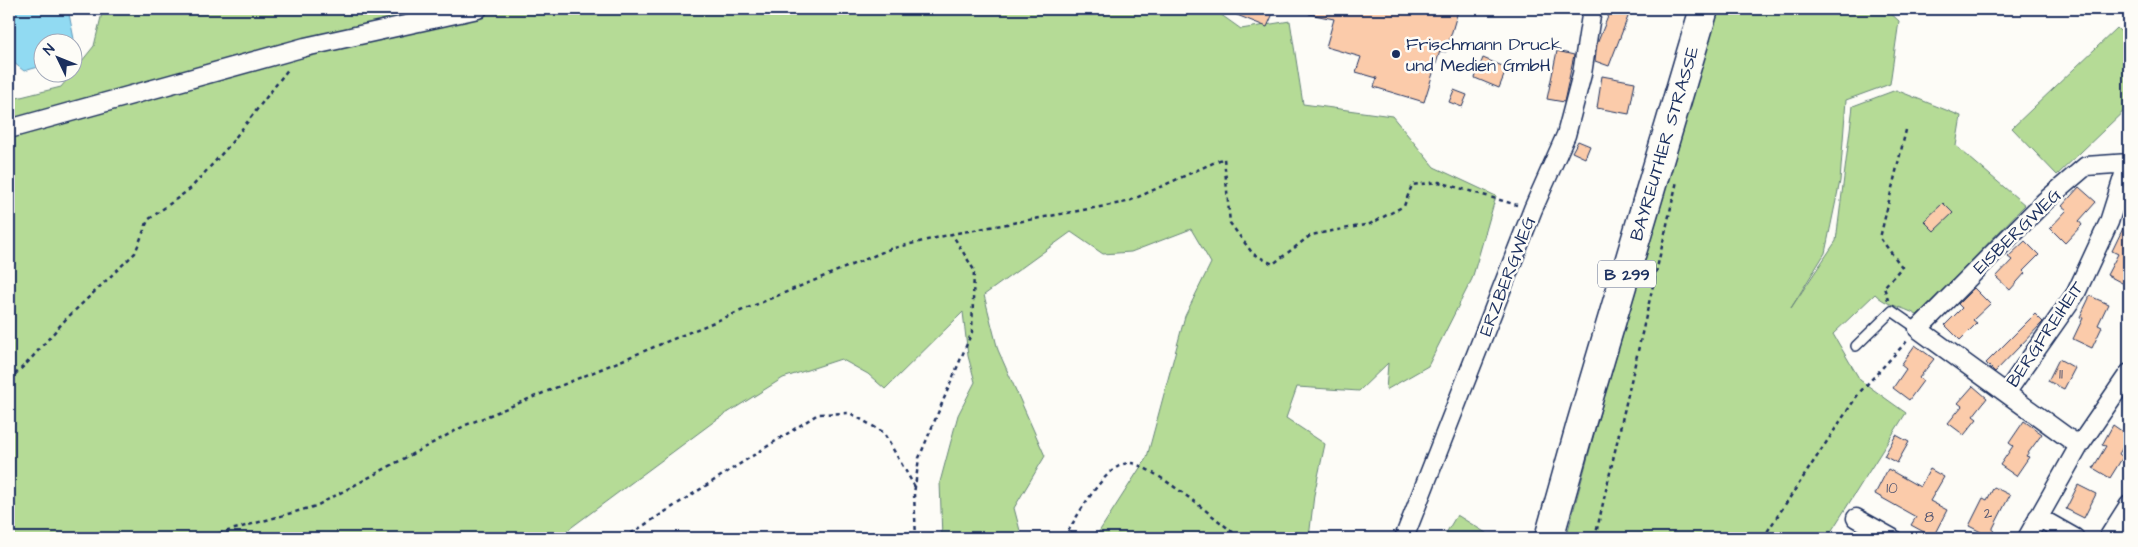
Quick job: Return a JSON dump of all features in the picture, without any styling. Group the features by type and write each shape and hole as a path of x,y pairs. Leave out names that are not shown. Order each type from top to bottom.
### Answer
{"main road":[{"name":"BAYREUTHER STRASSE","path":"1549,538 1704,9"}],"street":[{"path":"9,129 305,47 478,9"},
{"name":"ERZBERGWEG","path":"1404,538 1533,209 1566,134 1582,74 1592,9"},
{"name":"EISBERGWEG","path":"1918,329 2045,201 2086,166 2129,163"},
{"name":"BERGFREIHEIT","path":"2006,393 2076,293 2109,222 2129,163"},
{"path":"1918,329 2079,446"},
{"path":"2027,538 2079,446 2129,373"},
{"path":"2108,538 2129,505"},
{"path":"2038,517 2075,538"},
{"path":"1856,518 1892,538"}],"lane":[{"path":"1856,346 1892,311 1918,329"}],"path":[{"path":"9,380 29,361 66,319 135,253 148,220 190,189 228,147 305,47"},
{"path":"1892,311 1884,287 1902,266 1880,238 1906,130"},
{"path":"203,538 316,506 466,425 890,249 952,234 1127,202 1224,158 1230,222 1253,254 1273,264 1311,235 1370,224 1404,206 1412,185 1439,182 1533,209"},
{"path":"1595,538 1677,181"},
{"path":"916,538 915,487 919,458 972,332 974,270 952,234"},
{"path":"1763,538 1859,393 1918,329"},
{"path":"624,538 818,414 850,414 883,432 915,487"},
{"path":"1064,538 1085,504 1103,480 1117,468 1129,463 1141,466 1190,499 1240,538"}],"green space":[{"path":"103,9 1213,9 1241,29 1290,21 1303,104 1392,116 1434,167 1496,196 1472,279 1428,366 1386,390 1388,363 1359,391 1297,387 1286,418 1325,444 1314,495 1309,538 1095,538 1147,457 1185,316 1211,263 1191,229 1131,252 1103,254 1071,232 984,295 998,350 1045,456 1014,508 1022,538 942,538 940,482 958,415 975,382 968,356 963,312 885,389 868,374 841,359 783,378 716,420 557,538 9,538 9,100 61,87 65,82 82,82 82,61 94,46"},
{"path":"1719,9 1886,9 1899,21 1890,84 1846,100 1840,181 1825,253 1791,308 1836,241 1853,106 1896,90 1961,116 1956,146 2025,205 1917,315 1889,304 1875,294 1833,334 1860,380 1906,413 1827,538 1566,538 1602,405"},
{"path":"2117,28 2129,40 2129,106 2057,175 2012,128"},
{"path":"1457,515 1494,538 1443,538"}],"water":[{"path":"9,9 63,9 69,14 73,32 32,32 32,69 24,71 9,59"}],"building":[{"path":"1222,9 1275,9 1267,27"},
{"name":"Frischmann Druck und Medien GmbH","path":"1309,9 1447,9 1458,11 1446,52 1440,51 1424,102 1374,87 1377,78 1356,72 1361,57 1326,47 1334,19 1309,14"},
{"path":"1611,9 1631,9 1609,66 1595,61 1597,44"},
{"path":"1557,51 1574,55 1564,102 1547,99"},
{"path":"1483,58 1507,68 1499,88 1475,78"},
{"path":"1602,76 1635,82 1629,114 1597,108"},
{"path":"1454,90 1467,95 1462,107 1449,102"},
{"path":"1578,141 1590,146 1585,158 1572,152"},
{"path":"2079,187 2096,202 2079,221 2082,225 2065,243 2050,228 2067,210 2062,206"},
{"path":"1943,203 1953,213 1934,231 1924,221"},
{"path":"2129,216 2129,273 2124,284 2107,275 2118,254 2112,251"},
{"path":"2025,241 2039,255 2023,271 2025,273 2010,290 1996,277 2012,260 2008,257"},
{"path":"1974,288 1990,304 1973,320 1977,323 1960,340 1945,325 1962,308 1958,304"},
{"path":"2090,296 2108,304 2098,325 2102,327 2092,348 2073,339 2083,318 2080,317"},
{"path":"2035,314 2043,322 1995,372 1986,363"},
{"path":"1915,345 1934,359 1919,378 1923,381 1909,400 1893,388 1906,369 1901,365"},
{"path":"2059,359 2075,368 2064,389 2048,381"},
{"path":"1973,386 1987,398 1973,416 1977,419 1964,435 1948,423 1962,406 1958,403"},
{"path":"2024,421 2042,434 2026,456 2029,457 2016,476 2000,465 2013,446 2009,443"},
{"path":"2113,425 2129,436 2119,454 2123,457 2110,478 2093,468 2106,446 2102,445"},
{"path":"1896,435 1909,442 1897,463 1884,456"},
{"path":"1888,469 1920,487 1930,469 1944,477 1930,501 1947,510 1933,537 1911,525 1916,517 1875,494"},
{"path":"2078,485 2096,494 2084,518 2066,509"},
{"path":"1994,487 2010,495 1993,528 1994,538 1982,538 1981,532 1969,526 1983,498 1987,500"}],"place":[{"name":"Frischmann Druck und Medien GmbH","path":"1396,54"}]}
